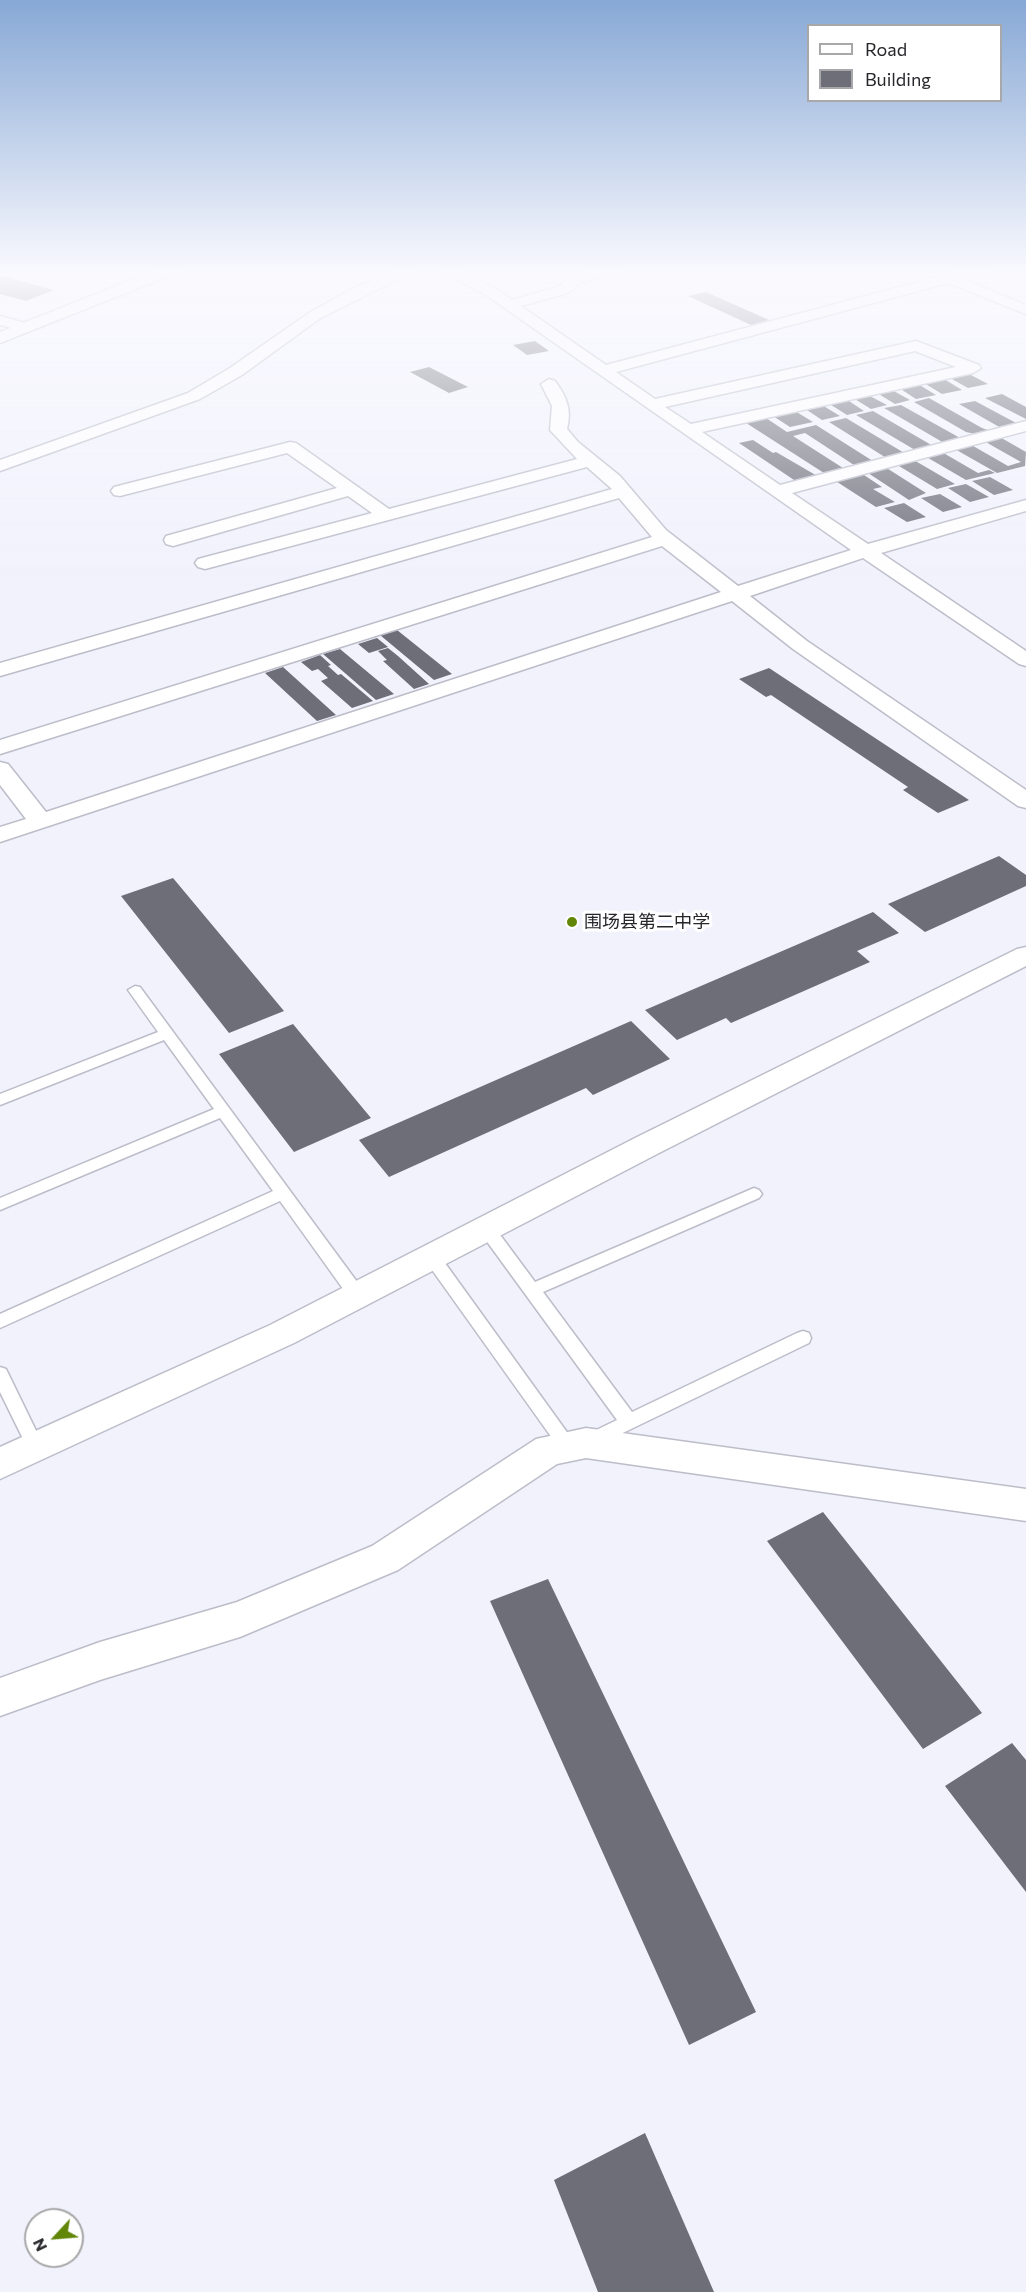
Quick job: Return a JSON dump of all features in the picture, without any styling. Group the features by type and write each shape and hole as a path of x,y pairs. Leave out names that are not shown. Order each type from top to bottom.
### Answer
{"street":[{"path":"0,466 194,396 222,383 233,375"},
{"path":"609,375 1026,660"},
{"path":"652,405 786,375"},
{"path":"688,430 942,375"},
{"path":"549,384 559,396 563,407 558,430 572,446 623,491 665,539 737,593 800,645 1026,801"},
{"path":"777,491 1026,426"},
{"path":"120,491 290,447 386,515"},
{"path":"206,563 590,461"},
{"path":"173,540 351,490"},
{"path":"0,670 623,491"},
{"path":"0,835 866,551 1026,505"},
{"path":"0,747 665,539"},
{"path":"0,769 40,821"},
{"path":"0,1464 282,1334 431,1256 1026,955"},
{"path":"0,1697 100,1661 240,1619 385,1558 549,1450 577,1445 1026,1505"}],"lane":[{"path":"135,990 357,1295"},
{"path":"0,1100 167,1034"},
{"path":"0,1204 223,1111"},
{"path":"0,1321 283,1193"},
{"path":"532,1290 754,1194"},
{"path":"486,1228 629,1422"},
{"path":"431,1256 577,1445 803,1338"},
{"path":"0,1374 36,1448"}],"building":[{"path":"415,375 445,375 468,387 449,393"},
{"path":"971,375 988,384 968,388 950,378"},
{"path":"944,379 962,390 942,394 924,383"},
{"path":"918,384 936,395 916,399 899,388"},
{"path":"892,390 910,400 895,404 877,393"},
{"path":"1002,394 1026,407 1026,419 985,398"},
{"path":"868,395 887,405 871,409 853,398"},
{"path":"929,398 991,431 975,434 966,432 914,402"},
{"path":"846,399 864,411 847,415 828,403"},
{"path":"975,401 1018,424 1001,428 959,404"},
{"path":"822,405 840,416 822,420 804,408"},
{"path":"901,405 962,439 944,443 884,408"},
{"path":"795,411 813,422 790,427 773,416"},
{"path":"873,411 933,446 915,450 856,415"},
{"path":"763,416 787,432 816,425 876,463 857,467 805,433 793,436 843,468 824,473 743,421"},
{"path":"846,418 906,454 888,459 829,422"},
{"path":"998,436 1026,452 1025,466 997,473 953,448 968,443 1008,466 1021,462 982,440"},
{"path":"753,440 819,477 797,482 739,443"},
{"path":"940,451 978,473 989,470 995,473 966,480 923,455"},
{"path":"912,459 955,484 937,489 894,463"},
{"path":"885,467 926,493 909,500 865,471"},
{"path":"861,473 882,487 873,489 895,502 876,507 834,480"},
{"path":"990,477 1013,490 994,495 972,481"},
{"path":"966,484 989,497 970,502 948,488"},
{"path":"940,494 962,507 943,512 921,498"},
{"path":"904,503 926,517 907,522 884,508"},
{"path":"397,630 452,674 434,680 380,635"},
{"path":"377,638 388,647 369,653 358,644"},
{"path":"388,648 429,684 414,689 383,661 387,660 378,651"},
{"path":"340,649 394,694 376,700 323,654"},
{"path":"320,655 338,675 341,674 373,701 352,708 321,681 328,678 318,669 312,671 301,662"},
{"path":"283,667 336,715 317,721 265,673"},
{"path":"769,668 969,800 938,813 903,790 908,787 771,695 766,697 739,679"},
{"path":"999,856 1026,875 1026,886 925,932 888,904"},
{"path":"173,878 284,1011 229,1033 121,896"},
{"path":"873,912 899,933 857,951 870,962 731,1023 726,1018 677,1040 645,1010"},
{"path":"631,1021 670,1059 593,1095 586,1088 389,1177 359,1140"},
{"path":"293,1024 371,1118 294,1152 219,1054"},
{"path":"823,1512 982,1713 923,1749 767,1541"},
{"path":"548,1579 756,2012 689,2045 490,1601"},
{"path":"1012,1743 1026,1760 1026,1892 945,1786"},
{"path":"645,2133 714,2292 598,2292 554,2180"}],"place":[{"name":"围场县第二中学","path":"572,922"}]}
